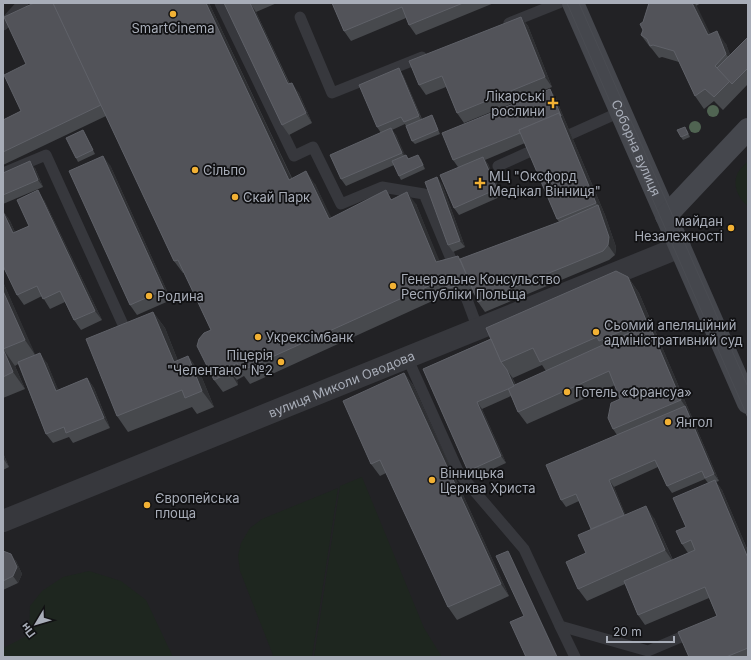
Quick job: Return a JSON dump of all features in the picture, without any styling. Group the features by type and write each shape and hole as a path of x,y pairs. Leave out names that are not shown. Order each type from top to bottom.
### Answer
{"main road":[{"name":"Соборна вулиця","path":"573,3 748,403"},
{"path":"666,216 748,129"}],"street":[{"name":"вулиця Миколи Оводова","path":"3,521 680,247"}],"lane":[{"path":"3,25 23,3"},
{"path":"220,3 294,156 313,148 341,204 382,187 424,194 456,271"},
{"path":"502,26 559,3"},
{"path":"300,17 332,93 436,52"},
{"path":"571,134 620,112"},
{"path":"498,166 531,151"},
{"path":"3,173 46,155 125,329"},
{"path":"466,297 478,329"},
{"path":"407,357 459,474 524,549 575,657"},
{"path":"560,626 648,651 699,629"}],"shaded area":[{"path":"3,3 748,3 748,657 3,657"},
{"path":"748,161 748,206 739,195 736,181 739,171"},
{"path":"362,477 424,628 442,657 314,657 340,486"},
{"path":"338,488 312,657 271,657 273,655 240,571 238,556 241,543 250,528 262,519"},
{"path":"89,571 121,581 146,600 173,657 3,657 3,648 29,635 30,606 42,591 63,577"}],"building":[{"path":"34,3 53,3 101,105 3,152 3,120 21,111 4,75 26,64 4,17"},
{"name":"Скай Парк","path":"53,3 206,3 289,180 306,171 329,219 386,190 391,200 407,192 436,262 458,256 469,280 450,288 445,286 442,280 241,371 237,363 228,368 230,372 214,380 197,346 199,339 204,333 211,330 178,260 174,261"},
{"path":"224,3 250,3 288,84 292,83 306,113 282,125"},
{"path":"332,3 463,3 409,25 402,7 344,31"},
{"path":"649,3 692,3 708,35 717,31 726,54 715,66 730,81 714,97 705,89 695,96 674,51 653,45 650,46 647,39 641,35 643,30 640,24 643,22"},
{"path":"521,17 545,77 457,113 442,76 419,85 409,61"},
{"path":"748,37 748,68 732,84 717,68"},
{"path":"399,68 419,116 404,122 401,117 377,127 359,85"},
{"path":"550,89 561,116 559,113 519,130 520,133 453,160 442,133"},
{"path":"559,113 596,203 557,219 519,130"},
{"path":"432,115 438,130 412,141 406,126"},
{"path":"685,127 688,134 681,137 677,130"},
{"path":"391,128 402,153 341,179 330,155"},
{"path":"83,130 93,150 76,158 66,138"},
{"path":"406,155 408,159 418,155 423,165 399,176 392,161"},
{"path":"103,156 164,290 130,305 69,171"},
{"path":"483,157 497,189 454,208 440,175"},
{"path":"30,161 38,180 3,195 3,173"},
{"path":"437,177 460,241 448,245 425,182"},
{"path":"38,190 95,311 74,320 60,291 43,299 37,286 17,295 3,266 3,212 13,233 29,226 17,200"},
{"path":"598,205 609,237 608,245 603,251 478,302 460,259 559,222"},
{"path":"616,271 628,277 646,320 599,341 597,337 540,362 533,348 501,362 486,328"},
{"path":"3,291 25,340 3,349"},
{"path":"153,312 174,362 188,356 202,391 185,398 182,390 117,416 86,339"},
{"name":"Готель «Франсуа»","path":"649,324 681,400 613,429 608,418 611,403 620,399 609,371 518,412 508,388"},
{"path":"491,339 514,386 477,402 501,456 468,471 423,369"},
{"path":"3,349 13,372 3,377"},
{"path":"40,353 56,391 87,378 104,418 66,433 64,427 46,434 18,362"},
{"path":"404,373 501,584 448,607 380,460 371,464 343,401"},
{"path":"685,406 714,474 705,478 702,471 667,486 655,460 609,480 624,515 591,529 576,494 561,500 546,465"},
{"path":"715,480 748,558 748,648 726,657 689,657 678,632 717,616 705,587 638,615 624,581 695,550 691,540 682,544 676,531 686,527 673,498"},
{"path":"646,506 665,550 578,589 566,562 586,553 578,535"},
{"path":"3,551 11,554 17,567 13,576 3,581"},
{"path":"508,551 557,657 526,657 510,622 524,616 496,556"}],"tram line":[{"path":"567,3 748,418"},
{"path":"579,3 748,387"}],"place":[{"name":"SmartCinema","path":"173,14"},
{"name":"Лікарські рослини","path":"553,103"},
{"name":"Сільпо","path":"195,170"},
{"name":"МЦ \"Оксфорд Медікал Вінниця\"","path":"480,183"},
{"name":"Скай Парк","path":"235,197"},
{"name":"майдан Незалежності","path":"731,228"},
{"name":"Генеральне Консульство Республіки Польща","path":"393,286"},
{"name":"Родина","path":"149,296"},
{"name":"Сьомий апеляційний адміністративний суд","path":"596,332"},
{"name":"Укрексімбанк","path":"258,337"},
{"name":"Піцерія \"Челентано\" №2","path":"281,362"},
{"name":"Готель «Франсуа»","path":"567,392"},
{"name":"Янгол","path":"668,422"},
{"name":"Вінницька Церква Христа","path":"432,480"},
{"name":"Європейська площа","path":"147,505"}]}
